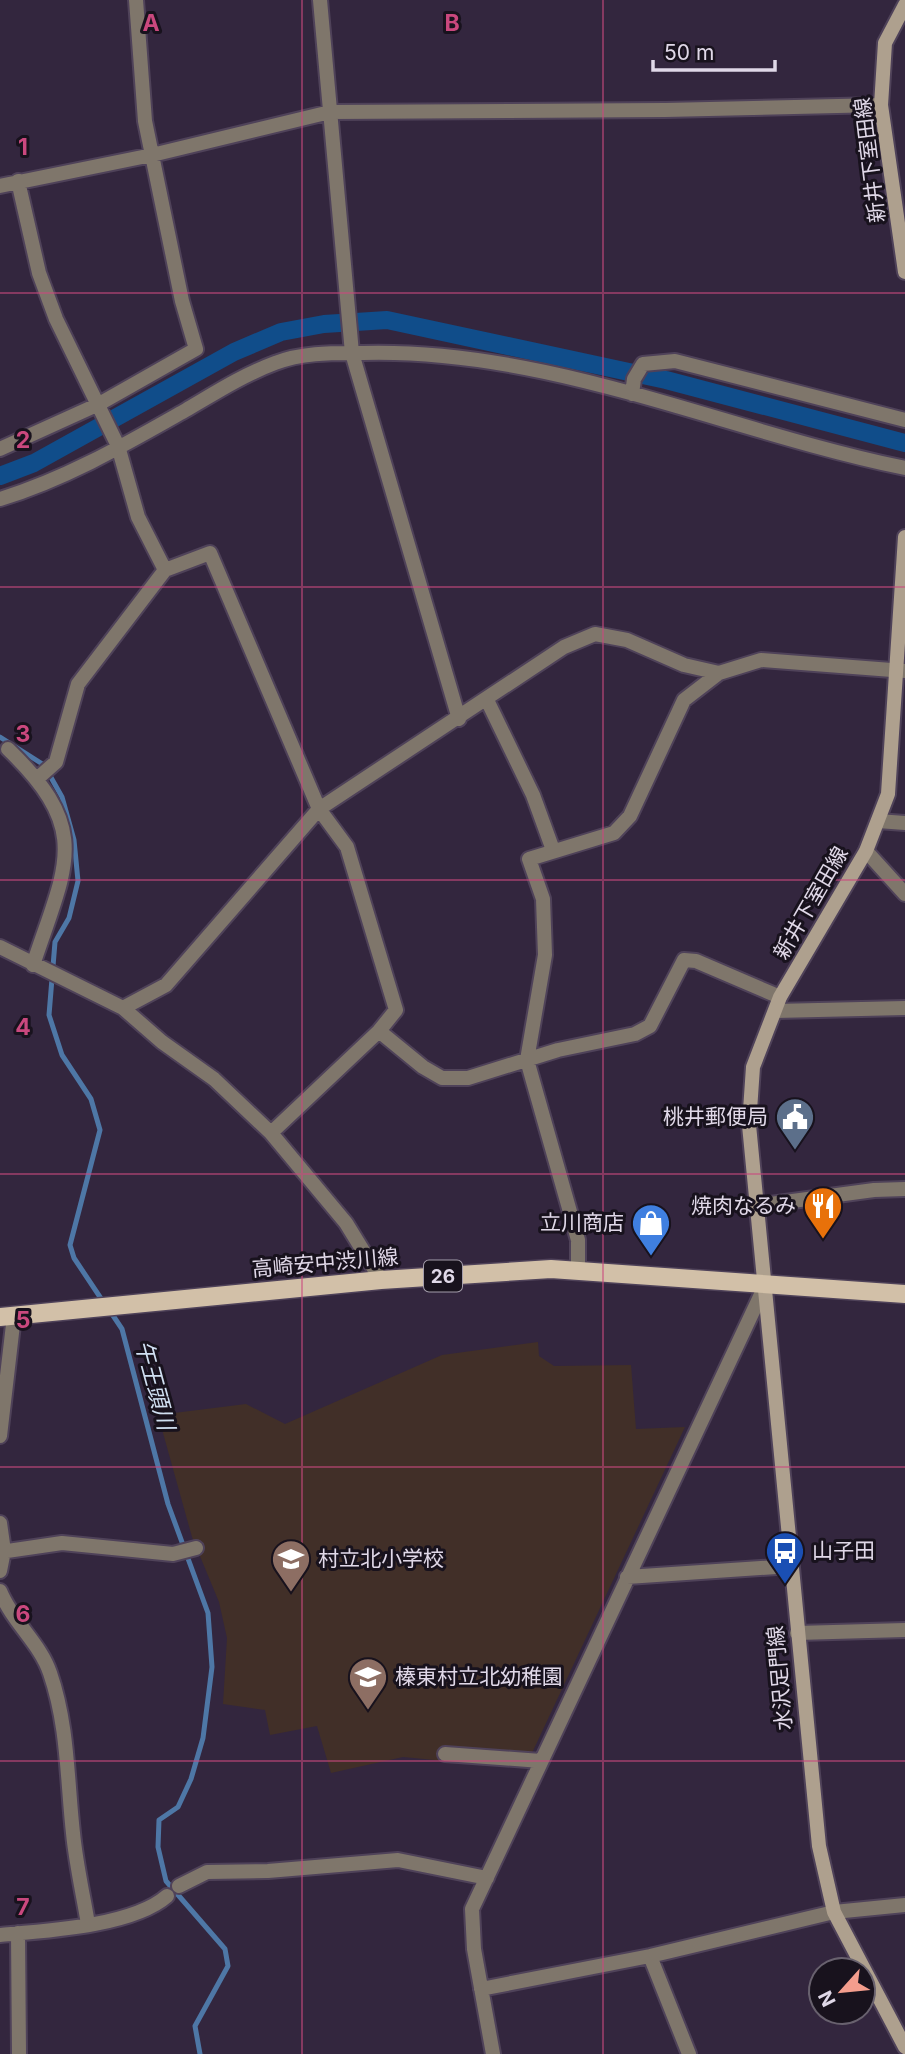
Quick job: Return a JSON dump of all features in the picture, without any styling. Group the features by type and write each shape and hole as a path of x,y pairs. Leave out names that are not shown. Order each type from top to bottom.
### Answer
{"main road":[{"name":"新井下室田線","path":"905,5 885,43 881,105 905,272"},
{"name":"新井下室田線","path":"765,1286 749,1125 753,1067 780,997 866,851 888,794 901,670 905,537"},
{"name":"高崎安中渋川線","path":"7,1316 381,1280 551,1269 905,1294"},
{"name":"水沢足門線","path":"765,1286 813,1807 828,1899 905,2047"}],"street":[{"path":"0,449 99,404 196,349 182,302 145,121 136,0"},
{"path":"320,0 352,353 459,719"},
{"path":"0,186 152,155 330,112 665,110 881,105"},
{"path":"18,181 39,273 56,319 118,446 138,517 165,570"},
{"path":"0,499 69,473 231,383 276,362 317,354 407,351 508,364 632,394 849,457 905,468"},
{"path":"632,394 634,379 643,364 675,361 905,420"},
{"path":"38,778 56,762 78,684 165,570 210,553 319,809 347,846 396,1010 379,1031 271,1133"},
{"path":"123,1008 166,985 319,809 459,719 564,647 594,634 627,640 684,665 719,673"},
{"path":"578,1271 578,1240 527,1060 545,955 544,899 528,859 614,834 630,816 684,701 719,673 761,660 901,670"},
{"path":"487,700 534,795 553,850"},
{"path":"8,749 38,778 52,799 65,835 65,868 38,967"},
{"path":"878,821 905,823"},
{"path":"866,851 905,894"},
{"path":"0,947 123,1008 162,1042 214,1079 271,1133 346,1223 381,1280"},
{"path":"379,1031 423,1068 442,1078 468,1078 527,1060 635,1034 650,1026 684,960 695,961 780,997"},
{"path":"775,1011 905,1009"},
{"path":"756,1206 874,1190 905,1189"},
{"path":"493,2054 471,1928 472,1909 765,1286"},
{"path":"0,1436 7,1316"},
{"path":"0,1523 0,1571"},
{"path":"2,1551 62,1543 173,1554 196,1548"},
{"path":"627,1577 791,1566"},
{"path":"0,1591 10,1615 30,1637 49,1669 56,1692 65,1731 73,1835 88,1924"},
{"path":"797,1633 905,1630"},
{"path":"445,1754 541,1761"},
{"path":"179,1886 207,1872 268,1871 398,1860 487,1878"},
{"path":"0,1935 88,1924 153,1908 167,1896"},
{"path":"481,1989 650,1956 834,1912 905,1905"},
{"path":"18,1933 19,2054"},
{"path":"650,1956 689,2054"}],"shaded area":[{"path":"538,1342 539,1356 554,1366 631,1365 636,1429 685,1427 532,1753 446,1748 445,1761 403,1757 331,1773 317,1726 270,1735 265,1710 223,1704 227,1638 219,1602 192,1537 158,1415 246,1404 285,1424 442,1355"}],"waterway":[{"path":"0,476 34,463 234,352 281,332 324,324 387,320 666,380 905,443"},
{"name":"午王頭川","path":"0,737 44,765 62,797 74,840 78,881 69,918 55,942 49,1015 62,1055 91,1099 100,1130 70,1245 74,1258 104,1303"},
{"name":"午王頭川","path":"110,1311 122,1329 168,1504 208,1613 212,1667 203,1738 191,1779 178,1807 159,1820 158,1847 166,1881 225,1949 228,1966 195,2026 200,2054"}],"place":[{"name":"桃井郵便局","path":"795,1151"},
{"name":"焼肉なるみ","path":"823,1240"},
{"name":"立川商店","path":"651,1257"},
{"name":"山子田","path":"785,1585"},
{"name":"村立北小学校","path":"291,1593"},
{"name":"榛東村立北幼稚園","path":"368,1711"}]}
